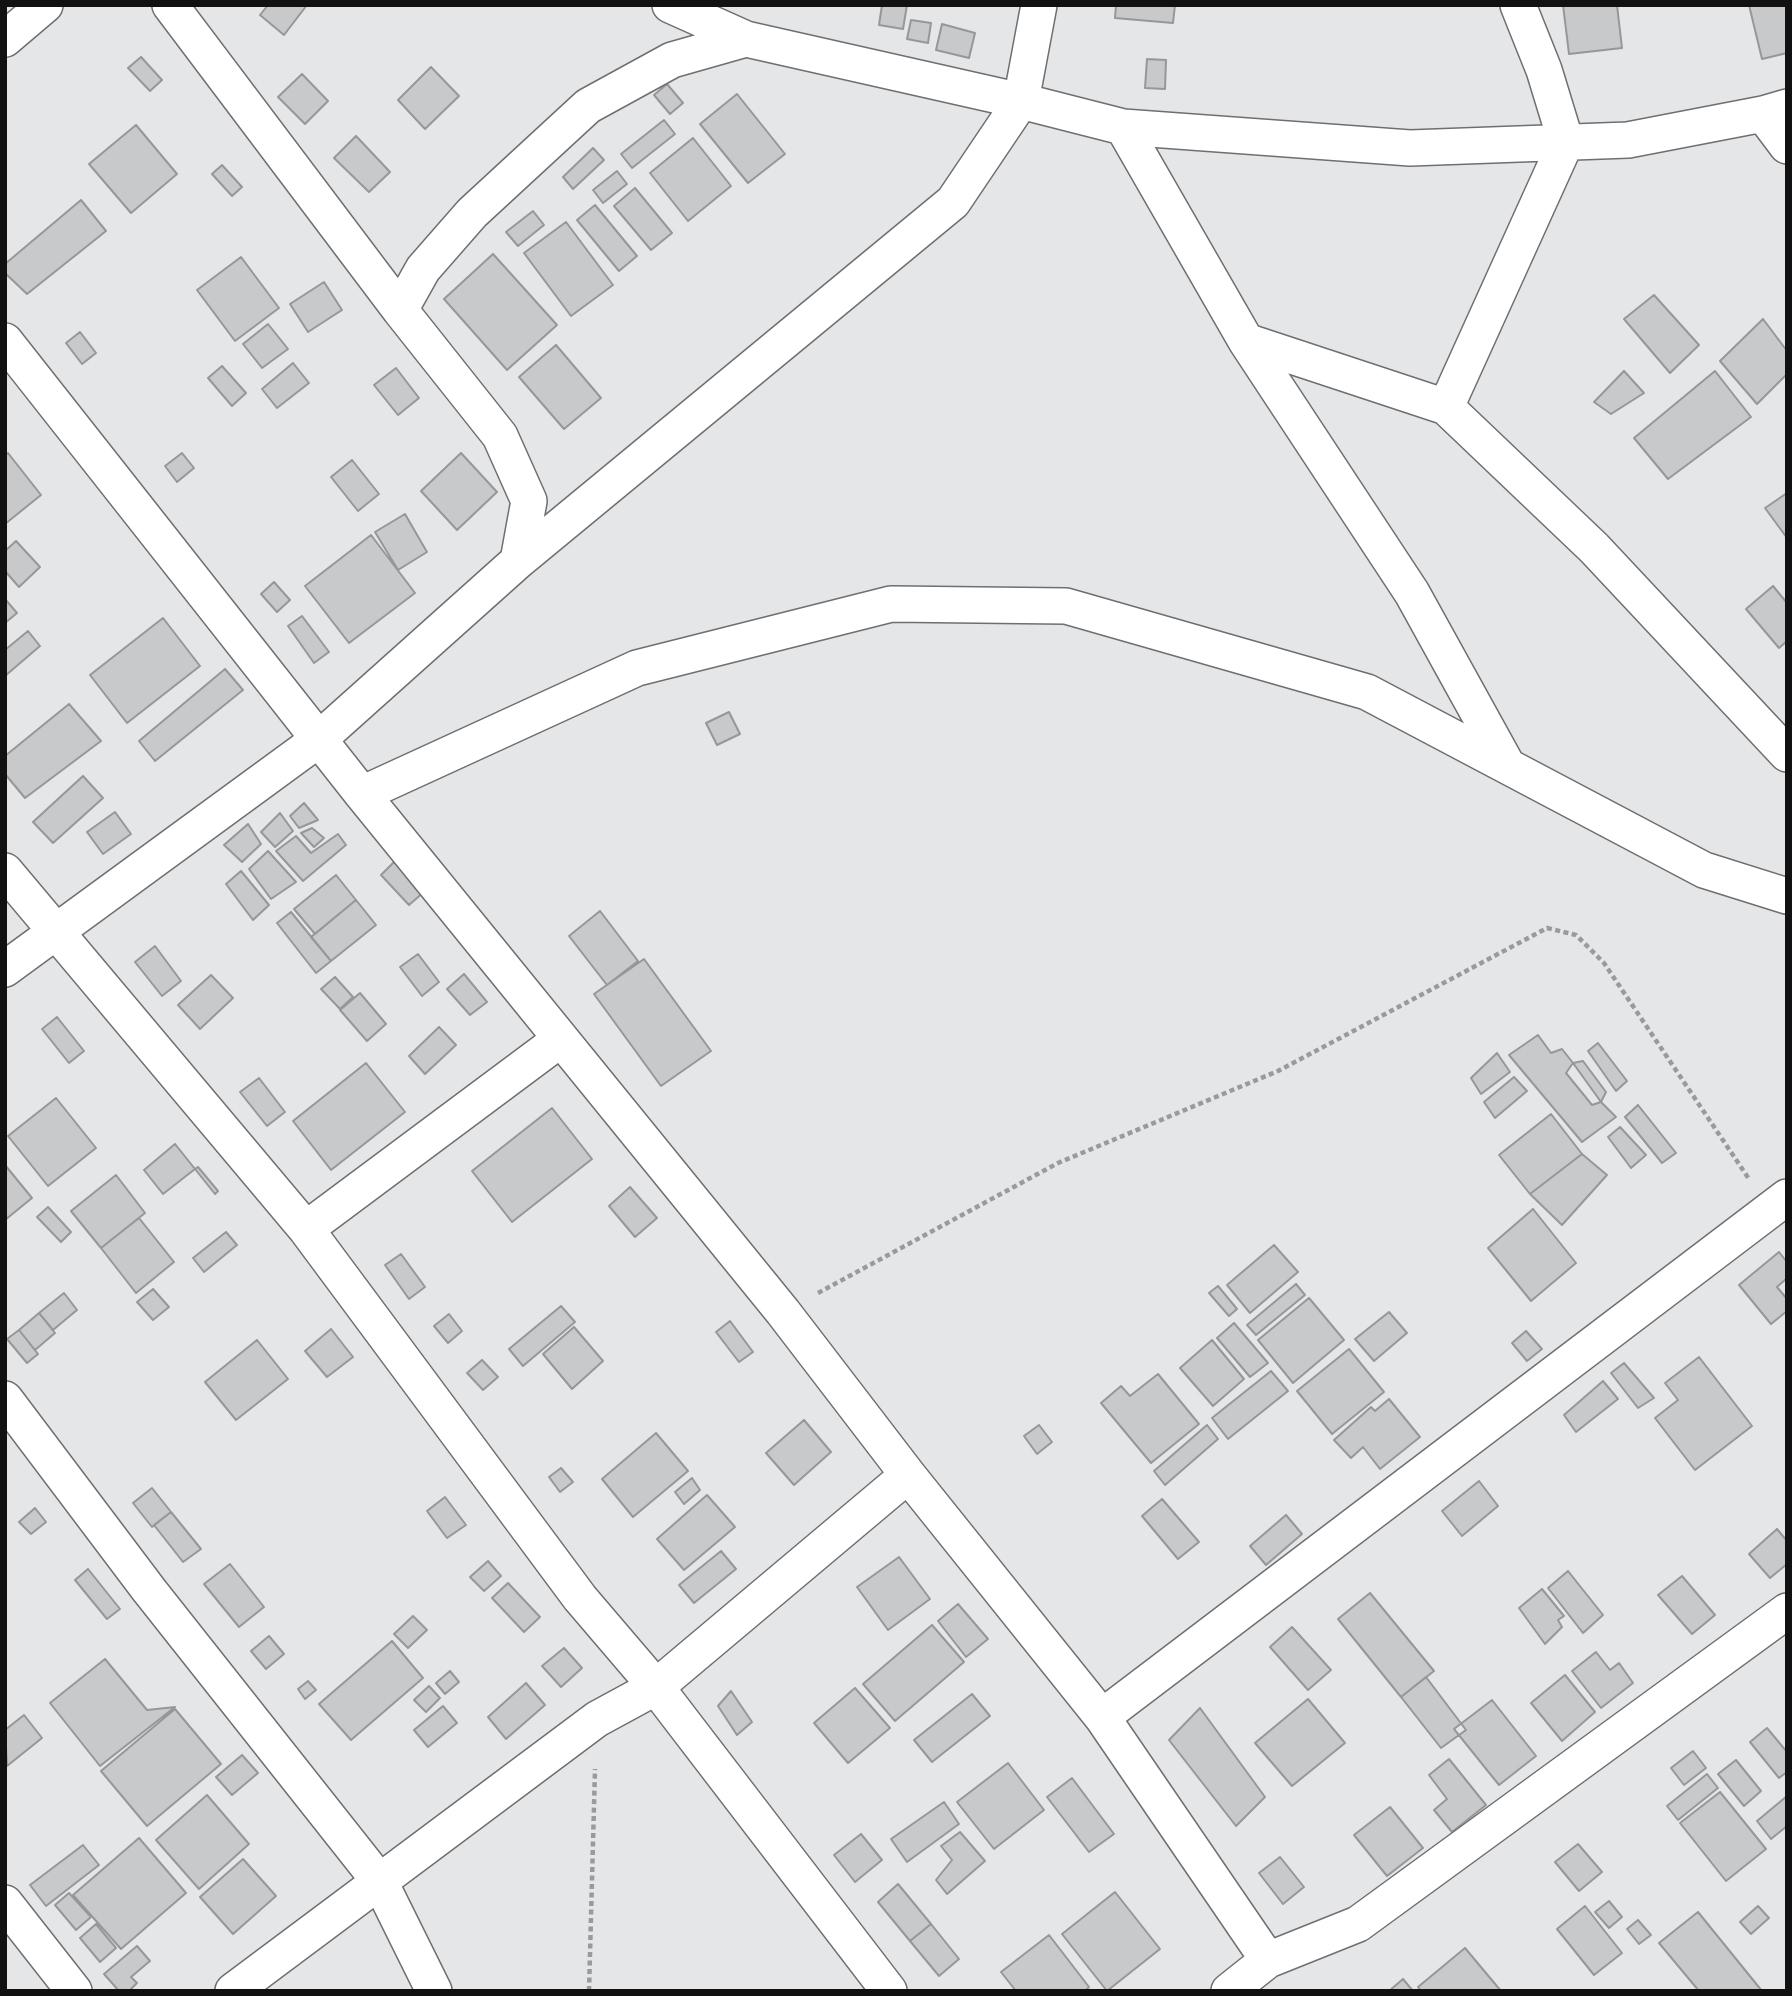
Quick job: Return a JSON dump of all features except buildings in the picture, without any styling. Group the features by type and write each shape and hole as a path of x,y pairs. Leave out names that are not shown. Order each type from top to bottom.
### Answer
{"street":[{"path":"5,39 44,5"},
{"path":"170,5 400,310 500,436 529,501 518,561"},
{"path":"670,5 747,39 1123,127 1410,148 1628,139 1775,111 1787,146"},
{"path":"5,968 318,740 518,561 953,202 1021,101 1039,5"},
{"path":"1446,407 1566,142 1544,70 1518,5"},
{"path":"400,310 423,269 472,213 588,106 672,60 747,39"},
{"path":"1123,127 1246,341 1412,593 1507,765"},
{"path":"5,341 318,740 783,1312 908,1475 1102,1717 1268,1960"},
{"path":"1246,341 1446,407 1594,548 1787,754"},
{"path":"362,794 637,668 891,604 1066,606 1367,692 1704,870 1787,896"},
{"path":"5,871 306,1230 580,1598 656,1687 889,1991"},
{"path":"306,1230 561,1039"},
{"path":"1102,1717 1778,1203"},
{"path":"5,1399 149,1590 380,1882 434,1991"},
{"path":"233,1991 597,1719 656,1687 908,1475"},
{"path":"1229,1991 1268,1960 1358,1924 1787,1611"},
{"path":"5,1903 74,1991"}],"path":[{"path":"783,1312 1058,1163 1278,1071 1547,928 1576,934 1604,963 1778,1203"},
{"path":"589,1991 597,1719"}]}
